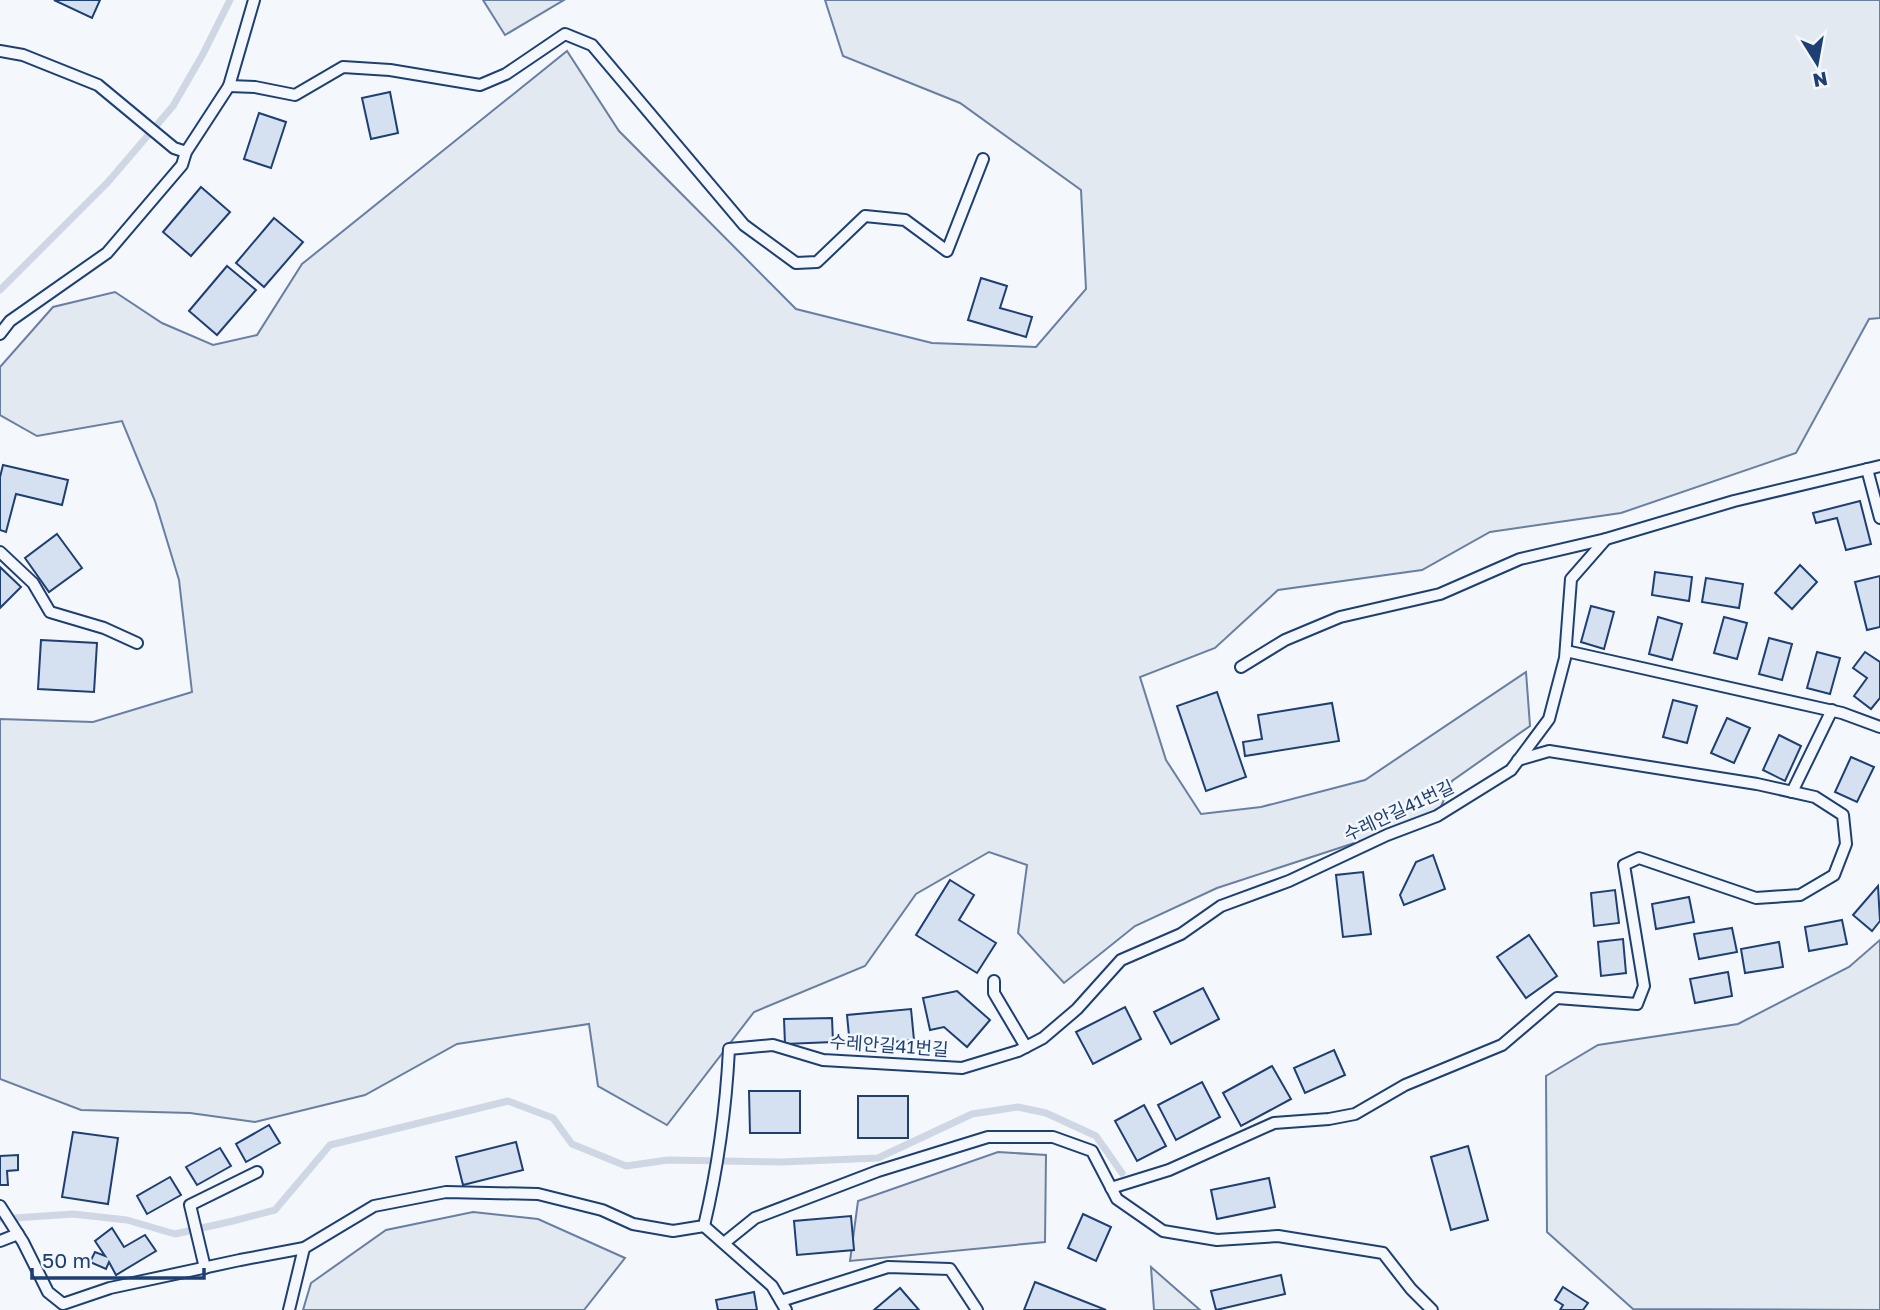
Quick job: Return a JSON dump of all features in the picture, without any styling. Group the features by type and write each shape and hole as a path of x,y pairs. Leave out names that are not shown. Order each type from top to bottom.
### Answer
{"lane":[{"path":"0,334 10,321 107,253 182,165 186,152 229,86 254,0"},
{"path":"229,86 255,87 295,95 343,66 390,69 480,85 506,74 565,34 592,46 744,226 796,263 817,262 865,216 905,220 947,251 983,159"},
{"path":"0,51 23,55 99,85 174,148 186,152"},
{"path":"1241,667 1285,640 1340,617 1440,594 1520,559 1605,539 1734,501 1880,466"},
{"path":"1867,469 1880,518"},
{"name":"수레안길41번길","path":"704,1226 717,1171 726,1102 729,1049 773,1045 823,1060 961,1068 1026,1047 1044,1038 1077,1009 1121,960 1181,934 1221,906 1289,881 1387,835 1437,816 1511,770 1549,719 1566,651 1571,579 1605,539"},
{"path":"0,552 33,583 50,612 104,628 137,643"},
{"path":"1566,651 1832,710 1880,727"},
{"path":"1792,792 1832,710"},
{"path":"1111,1188 1169,1170 1275,1123 1355,1114 1405,1085 1502,1045 1557,998 1637,1004 1644,986 1624,865 1639,858 1756,898 1800,895 1834,875 1846,844 1843,815 1815,797 1549,751 1518,760"},
{"path":"994,981 994,993 1026,1047"},
{"path":"724,1243 755,1218 878,1171 988,1137 1053,1137 1092,1151 1117,1199 1163,1231 1217,1240 1278,1236 1383,1253 1432,1310"},
{"path":"205,1268 190,1205 257,1172"},
{"path":"1,1208 16,1230 48,1292 61,1307 110,1289 304,1248 374,1206 446,1192 538,1194 602,1210 634,1224 673,1231 704,1226 772,1286 784,1306 888,1267 950,1269 977,1310"},
{"path":"0,1241 16,1230"},
{"path":"289,1310 304,1248"}],"shaded area":[{"path":"483,0 564,0 505,35"},
{"path":"825,0 1880,0 1880,318 1869,319 1796,453 1621,513 1490,532 1422,570 1278,590 1215,648 1140,677 1166,760 1201,814 1261,807 1365,780 1526,672 1530,726 1452,781 1437,816 1217,888 1135,926 1064,983 1018,933 1027,865 989,852 916,894 865,966 754,1012 667,1125 598,1086 589,1024 457,1044 365,1095 255,1122 190,1113 81,1110 0,1079 0,719 93,722 192,692 179,580 155,501 122,421 37,436 0,415 0,367 53,307 115,292 162,323 213,345 257,335 302,264 567,51 619,131 796,309 932,343 1036,347 1086,289 1081,190 960,103 843,56"},
{"path":"1880,940 1880,1310 1633,1309 1547,1232 1546,1076 1598,1045 1738,1024 1849,967"},
{"path":"998,1152 1046,1155 1045,1242 850,1261 858,1201"},
{"path":"473,1212 538,1219 625,1258 584,1310 303,1310 311,1283 386,1230"},
{"path":"1151,1267 1200,1310 1154,1310"}],"building":[{"path":"54,0 100,0 92,18"},
{"path":"390,92 398,133 371,139 362,98"},
{"path":"259,113 286,122 271,168 244,159"},
{"path":"201,187 230,212 191,256 163,232"},
{"path":"274,218 303,242 264,287 236,263"},
{"path":"227,266 256,290 217,335 189,311"},
{"path":"981,278 1007,286 1000,308 1032,317 1026,337 968,320"},
{"path":"3,465 68,480 62,505 16,494 6,532 0,530 0,477"},
{"path":"1860,501 1871,544 1846,550 1837,518 1816,523 1813,513"},
{"path":"57,534 82,568 49,592 25,558"},
{"path":"1800,565 1817,582 1792,609 1775,593"},
{"path":"0,567 21,587 0,608"},
{"path":"1655,572 1692,577 1689,601 1652,595"},
{"path":"1880,576 1880,627 1867,630 1855,582"},
{"path":"1706,578 1743,584 1739,608 1702,602"},
{"path":"1591,606 1614,612 1604,649 1581,642"},
{"path":"1658,617 1682,624 1672,660 1649,654"},
{"path":"1724,617 1747,623 1737,659 1714,653"},
{"path":"1769,638 1792,644 1782,680 1759,674"},
{"path":"41,640 97,643 94,692 38,689"},
{"path":"1817,652 1840,658 1830,694 1807,688"},
{"path":"1865,652 1880,662 1880,698 1871,709 1854,696 1867,678 1853,668"},
{"path":"1217,692 1246,777 1206,791 1177,706"},
{"path":"1673,700 1697,706 1687,743 1663,737"},
{"path":"1332,703 1339,741 1245,756 1243,742 1262,739 1258,715"},
{"path":"1727,718 1750,728 1734,763 1711,753"},
{"path":"1779,735 1801,746 1785,781 1763,770"},
{"path":"1851,757 1874,767 1857,802 1835,792"},
{"path":"1433,855 1445,889 1404,905 1400,895 1416,862"},
{"path":"1363,872 1371,934 1343,937 1336,875"},
{"path":"950,880 974,895 959,920 996,943 977,973 916,935"},
{"path":"1878,886 1880,921 1872,931 1853,915"},
{"path":"1615,890 1619,923 1594,926 1591,893"},
{"path":"1689,897 1694,922 1656,929 1652,904"},
{"path":"1842,920 1847,944 1809,951 1805,927"},
{"path":"1732,928 1737,952 1699,959 1694,934"},
{"path":"1529,935 1557,976 1526,998 1497,957"},
{"path":"1623,939 1626,973 1601,976 1598,942"},
{"path":"1779,942 1783,967 1745,973 1741,949"},
{"path":"1728,972 1732,996 1695,1003 1690,979"},
{"path":"1203,988 1219,1019 1171,1044 1154,1012"},
{"path":"957,991 990,1020 967,1047 944,1027 930,1030 923,998"},
{"path":"1125,1007 1141,1039 1093,1064 1076,1032"},
{"path":"911,1009 914,1040 850,1046 847,1015"},
{"path":"832,1018 833,1042 785,1044 784,1019"},
{"path":"1334,1050 1345,1075 1305,1093 1294,1068"},
{"path":"1272,1066 1291,1099 1241,1126 1223,1093"},
{"path":"1202,1082 1220,1117 1176,1140 1158,1105"},
{"path":"749,1091 800,1091 800,1133 750,1133"},
{"path":"858,1096 908,1096 908,1138 858,1138"},
{"path":"1144,1105 1166,1146 1137,1161 1115,1121"},
{"path":"269,1125 280,1143 246,1162 236,1144"},
{"path":"73,1132 118,1138 108,1204 62,1197"},
{"path":"516,1142 523,1170 463,1185 456,1157"},
{"path":"1468,1146 1488,1220 1451,1230 1431,1157"},
{"path":"220,1148 231,1166 197,1185 186,1167"},
{"path":"18,1155 18,1170 7,1171 8,1185 0,1185 0,1156"},
{"path":"170,1177 181,1195 147,1214 137,1196"},
{"path":"1269,1178 1275,1207 1217,1219 1211,1190"},
{"path":"1083,1214 1111,1227 1096,1261 1068,1248"},
{"path":"851,1216 854,1250 797,1255 794,1221"},
{"path":"112,1228 124,1247 145,1235 156,1251 116,1275 109,1262 106,1269 90,1262 95,1252 105,1256 95,1241"},
{"path":"1281,1275 1285,1294 1216,1310 1211,1291"},
{"path":"1035,1282 1106,1310 1024,1310"},
{"path":"1563,1287 1588,1303 1583,1310 1560,1310 1563,1305 1555,1300"},
{"path":"900,1288 919,1310 874,1310"},
{"path":"754,1292 757,1310 718,1310 716,1300"}],"waterway":[{"path":"0,290 108,182 173,106 230,0"},
{"path":"0,1219 73,1214 127,1220 175,1234 233,1221 275,1210 330,1145 508,1101 553,1118 572,1144 626,1166 668,1160 782,1162 878,1158 972,1114 1018,1107 1046,1113 1096,1136 1122,1173"}]}
